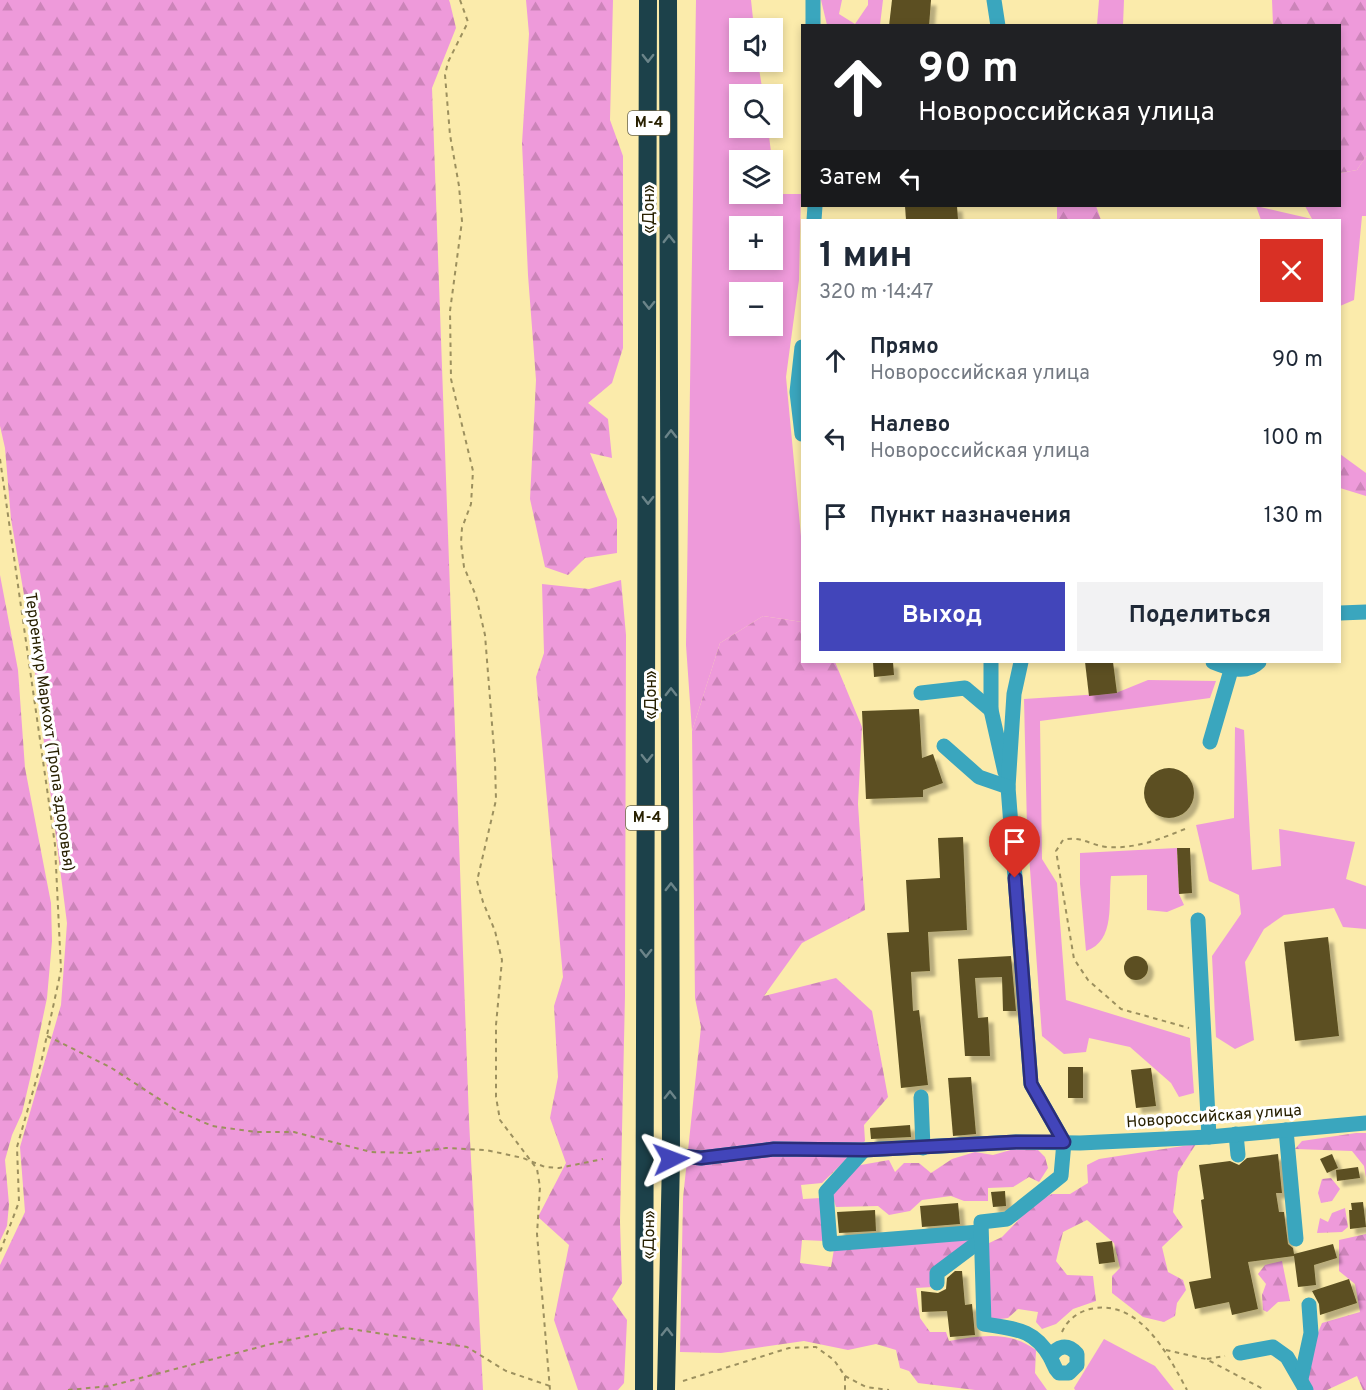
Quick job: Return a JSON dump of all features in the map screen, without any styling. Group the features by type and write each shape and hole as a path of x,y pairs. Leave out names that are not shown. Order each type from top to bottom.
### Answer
{"highway":[{"name":"«Дон»","path":"644,1390 648,0"},
{"name":"«Дон»","path":"666,1388 671,1155 668,0"}],"street":[{"path":"813,0 813,24"},
{"path":"994,0 998,24"},
{"path":"801,356 797,392 801,426"},
{"path":"1341,613 1366,612"},
{"path":"991,663 991,710 1008,787 1031,1084 1064,1142 1061,1176 1007,1219 981,1222 984,1324 1028,1332 1051,1358"},
{"path":"1008,787 1014,694 1021,663"},
{"path":"1215,663 1231,670 1253,667 1258,663"},
{"path":"1210,742 1231,670"},
{"path":"921,693 965,688 991,710"},
{"path":"944,746 979,777 1008,787"},
{"path":"1198,920 1209,1137"},
{"path":"921,1097 923,1148"},
{"name":"Новороссийская улица","path":"671,1155 701,1158 774,1149 864,1150 1209,1137 1366,1123"},
{"path":"1286,1130 1296,1239"},
{"path":"1236,1134 1238,1155"},
{"path":"864,1150 826,1192 830,1244 981,1236"},
{"path":"937,1283 937,1273 981,1236"},
{"path":"1304,1384 1311,1333 1309,1305"},
{"path":"1062,1346 1072,1348 1077,1354 1077,1365 1069,1373 1059,1373 1052,1366 1051,1358 1055,1350 1062,1346"},
{"path":"1240,1353 1273,1347 1287,1357 1304,1384"}],"path":[{"path":"68,1390 110,1386 271,1344 345,1328 467,1347 506,1371 550,1388 537,1245 540,1187 537,1169 500,1120 496,1097 495,1025 502,960 495,931 477,881 496,800 485,635 476,596 464,567 461,543 462,528 471,504 473,471 452,379 450,311 462,221 459,186 450,135 445,75 448,62 468,22 460,0"},
{"name":"Терренкур Маркохт (Тропа здоровья)","path":"0,459 55,845 61,970 47,1036 18,1147 19,1202 0,1252"},
{"path":"1185,829 1148,844 1107,847 1075,836 1064,840 1056,851 1074,959 1088,980 1121,1009 1172,1021 1203,1033"},
{"path":"47,1036 110,1067 176,1110 212,1126 256,1132 294,1132 371,1152 410,1153 446,1148 486,1150 545,1167 560,1168 603,1159"},
{"path":"1062,1346 1060,1337 1065,1326 1080,1312 1098,1307 1122,1313 1143,1324 1166,1350 1186,1390"},
{"path":"666,1388 789,1348 816,1347 834,1360 845,1376 866,1387 889,1390"},
{"path":"1166,1350 1206,1359 1265,1390"},
{"path":"1206,1359 1240,1353"},
{"path":"845,1376 845,1390"}],"green space":[{"path":"0,0 449,0 456,28 432,88 469,1120 483,1390 0,1390 0,1265 25,1212 20,1147 61,1005 67,923 28,618 11,519 5,448 0,426"},
{"path":"526,0 613,0 610,120 623,156 623,348 612,383 588,403 608,419 612,458 590,453 617,519 617,553 585,558 568,575 545,567 530,499 536,380 522,143 529,34"},
{"path":"696,0 751,0 753,18 729,18 729,72 760,72 761,84 729,84 729,138 769,138 771,150 729,150 729,204 783,204 783,194 801,194 799,280 786,377 801,536 801,622 763,616 720,643 692,731 686,645"},
{"path":"821,0 842,0 839,14 855,24 827,24"},
{"path":"868,0 883,0 880,24 855,24 868,5"},
{"path":"1099,0 1124,0 1123,24 1097,24"},
{"path":"1272,0 1366,0 1366,156 1357,170 1341,173 1341,24 1273,24"},
{"path":"1366,156 1366,216 1362,216 1354,300 1341,306 1341,219 1312,219 1306,207 1341,207 1341,173 1357,170"},
{"path":"1057,207 1096,207 1101,219 1057,219"},
{"path":"1256,207 1312,219 1261,219"},
{"path":"1341,455 1366,473 1366,496 1341,488"},
{"path":"0,575 18,670 25,768 51,903 52,941 47,998 30,1079 22,1113 12,1135 5,1160 9,1204 7,1226 0,1241"},
{"path":"621,580 626,635 625,996 620,1222 622,1283 612,1299 627,1320 624,1383 618,1390 578,1390 554,1320 569,1245 538,1217 566,1163 550,1118 558,1077 554,1006 563,977 536,677 544,653 542,584 589,589"},
{"path":"763,616 801,622 801,663 835,663 862,727 858,804 865,910 802,943 764,996 836,978 872,1011 888,1097 864,1125 865,1141 822,1183 801,1185 803,1199 821,1198 825,1241 802,1240 800,1263 831,1267 834,1249 973,1237 933,1287 916,1288 920,1318 930,1332 946,1332 949,1341 994,1336 1015,1339 1026,1344 1036,1350 1035,1373 1047,1390 975,1390 918,1383 909,1371 900,1368 896,1350 876,1344 848,1350 804,1341 721,1353 680,1352 683,1198 701,1027 695,998 692,731 720,643"},
{"path":"1148,680 1216,681 1210,698 1040,721 1042,859 1057,883 1066,1000 1190,1038 1194,1093 1179,1097 1171,1083 1130,1047 1089,1038 1086,1052 1064,1054 1042,1036 1027,827 1024,699 1116,693"},
{"path":"1235,727 1244,730 1252,870 1281,866 1279,829 1355,842 1346,879 1366,886 1366,929 1343,927 1334,908 1284,915 1264,929 1245,962 1254,1040 1235,1049 1216,1037 1212,956 1241,914 1239,895 1209,881 1196,825 1234,818"},
{"path":"1177,848 1179,894 1184,905 1167,912 1147,910 1147,875 1111,876 1109,920 1106,930 1096,946 1086,951 1080,884 1080,853"},
{"path":"1366,1133 1366,1178 1364,1166 1352,1151 1295,1149 1302,1141"},
{"path":"1196,1144 1178,1172 1173,1212 1183,1227 1162,1247 1168,1272 1183,1280 1186,1290 1177,1303 1175,1316 1164,1322 1143,1317 1112,1293 1112,1276 1120,1268 1114,1243 1087,1220 1063,1232 1056,1261 1067,1275 1093,1276 1096,1301 1073,1309 1056,1324 1042,1329 1036,1322 1038,1312 1018,1309 1008,1318 993,1320 988,1314 987,1244 1002,1237 1035,1203 1052,1194 1070,1194 1088,1183 1087,1165 1099,1159"},
{"path":"1014,1149 1038,1150 1045,1157 1048,1168 1039,1182 1029,1177 1013,1187 988,1188 988,1201 964,1201 951,1196 922,1200 910,1211 889,1215 878,1206 836,1207 832,1195 855,1166 889,1160 895,1172 904,1163 919,1163 931,1173 952,1159 975,1152 993,1155"},
{"path":"1331,1178 1340,1189 1332,1201 1321,1203 1318,1193 1322,1179"},
{"path":"1345,1208 1348,1227 1342,1232 1317,1233 1320,1218 1328,1222 1332,1213"},
{"path":"1366,1234 1366,1390 1363,1390 1357,1376 1327,1390 1312,1390 1308,1365 1322,1323 1360,1312 1355,1284 1339,1271 1339,1240"},
{"path":"1282,1261 1290,1301 1278,1302 1267,1312 1263,1310 1262,1295 1266,1284 1258,1274 1265,1265"},
{"path":"1104,1339 1155,1366 1174,1390 1075,1390 1074,1388"}],"building":[{"path":"892,0 931,0 929,24 889,24"},
{"path":"905,207 957,207 958,219 906,219"},
{"path":"873,663 893,663 894,675 874,677"},
{"path":"1085,663 1113,663 1117,693 1089,696"},
{"path":"919,709 922,758 933,754 943,783 923,790 923,797 866,799 862,711"},
{"path":"1169,768 1183,772 1190,779 1194,793 1190,807 1183,814 1169,818 1155,814 1148,807 1144,793 1148,779 1155,772"},
{"path":"963,837 967,930 928,932 930,971 911,972 913,1011 919,1010 928,1085 901,1088 887,933 909,932 906,880 940,878 938,838"},
{"path":"1177,848 1190,848 1192,893 1179,894"},
{"path":"1328,937 1339,1036 1295,1041 1284,942"},
{"path":"1011,956 1016,1011 1003,1011 1002,977 975,978 978,1018 988,1017 990,1056 965,1056 958,959"},
{"path":"1136,956 1145,959 1148,968 1145,977 1136,980 1127,977 1124,968 1127,959"},
{"path":"1068,1067 1083,1067 1083,1098 1068,1098"},
{"path":"1151,1068 1156,1106 1136,1108 1131,1070"},
{"path":"971,1077 976,1134 953,1136 948,1078"},
{"path":"910,1125 911,1137 871,1139 870,1128"},
{"path":"1278,1154 1282,1193 1276,1193 1279,1212 1284,1212 1288,1244 1293,1248 1294,1254 1333,1244 1337,1258 1314,1265 1316,1285 1298,1287 1294,1256 1248,1262 1258,1309 1232,1315 1229,1302 1195,1309 1189,1282 1211,1278 1199,1165 1230,1161 1239,1165 1247,1158"},
{"path":"1332,1154 1338,1168 1327,1173 1320,1159"},
{"path":"1358,1167 1360,1178 1337,1181 1336,1170"},
{"path":"1005,1191 1006,1206 993,1207 991,1192"},
{"path":"1363,1202 1366,1227 1350,1229 1351,1203"},
{"path":"958,1203 960,1224 922,1227 920,1206"},
{"path":"875,1210 876,1231 839,1233 837,1212"},
{"path":"1112,1241 1115,1262 1099,1264 1096,1243"},
{"path":"955,1271 962,1271 965,1305 972,1304 975,1335 950,1337 947,1311 922,1312 921,1291 938,1293 946,1289 947,1278"},
{"path":"1349,1279 1357,1303 1320,1315 1319,1304 1312,1291"}],"route":[{"path":"671,1159 671,1155 701,1158 774,1149 864,1150 1016,1142 1064,1142 1031,1084 1015,878"}]}
